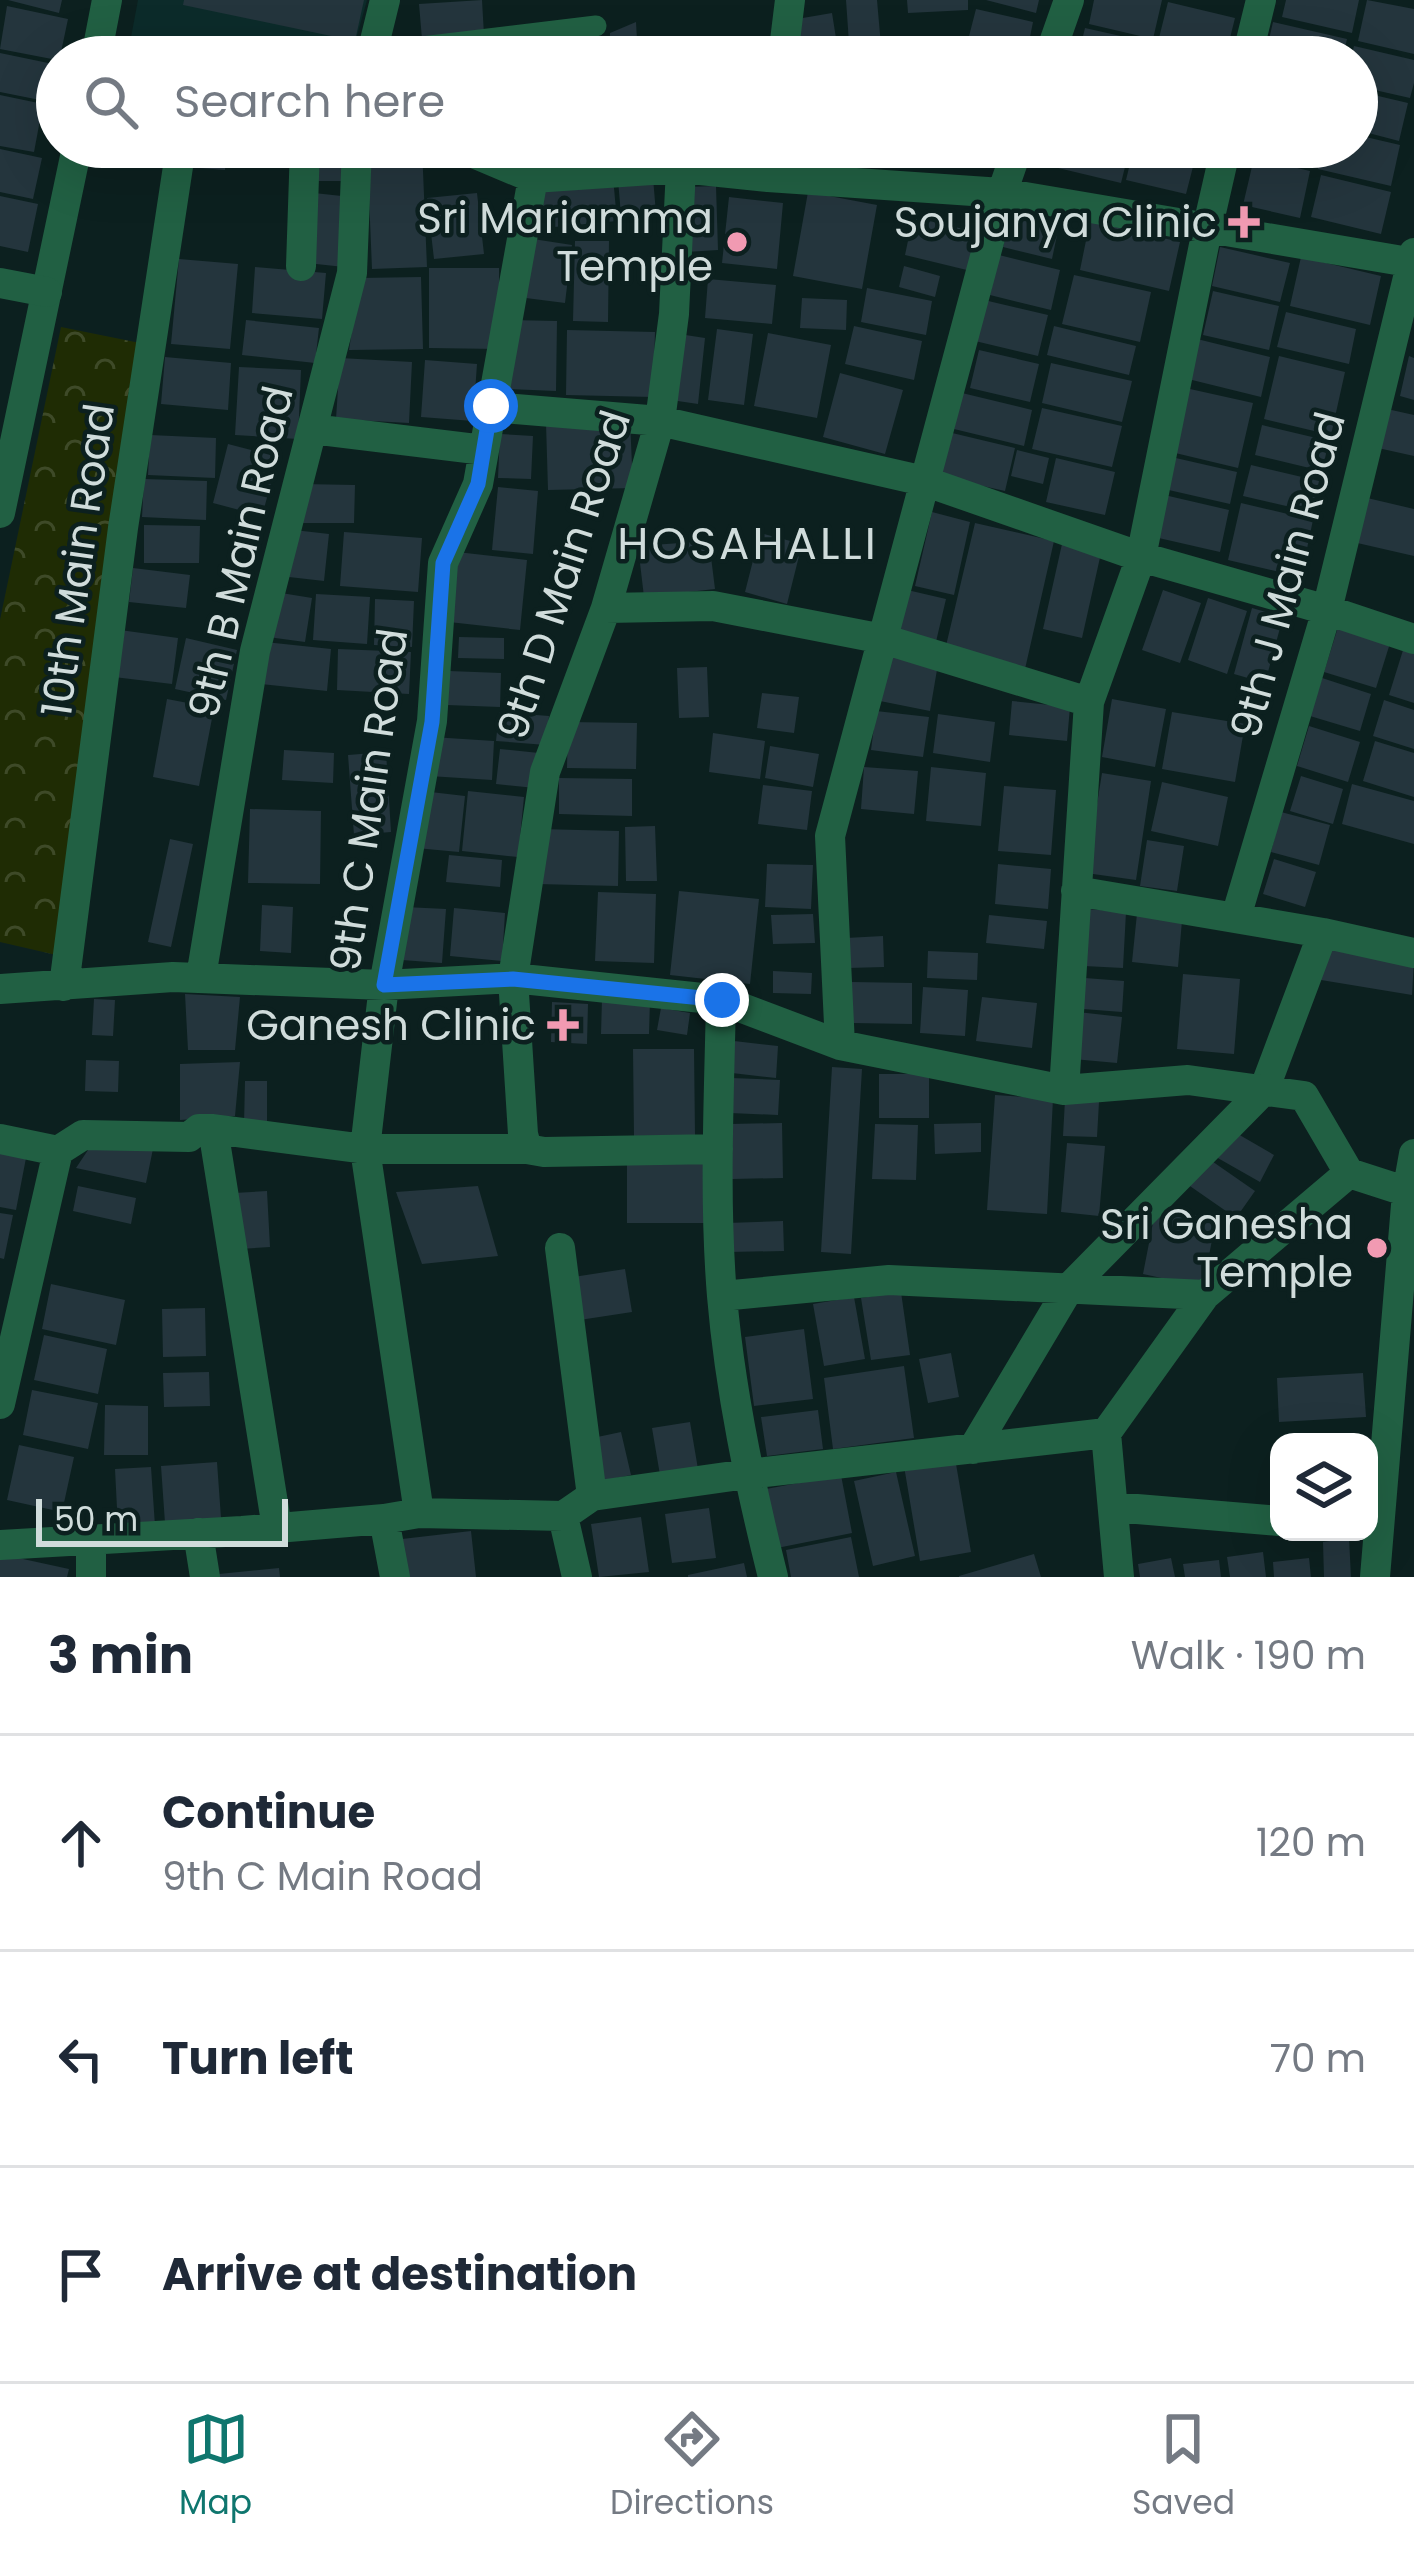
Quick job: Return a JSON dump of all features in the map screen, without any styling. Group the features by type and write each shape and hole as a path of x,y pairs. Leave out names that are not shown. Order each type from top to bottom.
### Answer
{"street":[{"path":"99,36 107,0"},
{"path":"786,36 790,0"},
{"path":"1056,36 1069,0"},
{"path":"1252,36 1261,0"},
{"path":"379,36 392,1"},
{"path":"0,513 73,168"},
{"name":"10th Main Road","path":"64,986 123,528 178,168"},
{"path":"301,266 304,168"},
{"name":"9th B Main Road","path":"201,977 255,651 352,273 356,168"},
{"path":"509,168 533,178 681,168"},
{"name":"9th D Main Road","path":"527,1149 513,979 545,772 606,608 660,421 674,314 681,168"},
{"path":"814,168 1413,260"},
{"path":"840,1045 830,836 1011,168"},
{"path":"1064,1090 1088,701 1141,557 1221,168"},
{"name":"9th C Main Road","path":"419,1513 365,1149 384,985 432,722 443,563 478,484 533,178"},
{"name":"9th J Main Road","path":"1236,917 1327,610 1413,260"},
{"path":"0,283 47,292"},
{"path":"491,406 660,421 924,481 1141,557 1414,638"},
{"path":"312,429 484,450"},
{"path":"606,608 713,605 883,639 1088,701"},
{"path":"1076,891 1414,953"},
{"path":"973,1449 1069,1288 1264,1090 1323,933"},
{"path":"0,989 201,977 384,985 513,979 722,1000 840,1045 1064,1090 1188,1080 1304,1096 1349,1173 1411,1194"},
{"path":"722,1000 718,1149 722,1296 747,1474 773,1577"},
{"path":"0,1139 58,1151 83,1135 189,1137 213,1129 365,1149 718,1149"},
{"path":"213,1129 277,1528"},
{"path":"0,1404 58,1151"},
{"path":"1378,1493 1414,1154"},
{"path":"1119,1577 1106,1433 1205,1294 1349,1173"},
{"path":"560,1248 592,1496"},
{"path":"722,1296 889,1280 1205,1294"},
{"path":"0,1544 277,1528 419,1513 563,1516 592,1496 1106,1433"},
{"path":"1113,1507 1270,1520"},
{"path":"563,1516 577,1577"},
{"path":"384,1519 394,1577"},
{"path":"197,1533 205,1577"},
{"path":"91,1539 91,1577"},
{"path":"1374,1541 1375,1577"}],"lane":[{"path":"519,36 596,26"}],"shaded area":[{"path":"138,0 367,0 357,36 131,36"}],"green space":[{"path":"61,327 145,344 65,957 0,942 0,620"}],"building":[{"path":"8,0 62,0 59,13"},
{"path":"184,0 364,0 356,36 331,36 183,5"},
{"path":"482,0 484,35 422,36 419,4"},
{"path":"846,0 877,0 880,36 849,36"},
{"path":"907,0 968,0 968,10 908,13"},
{"path":"986,0 1039,0 1036,13"},
{"path":"1094,0 1162,0 1154,36 1089,24"},
{"path":"1286,0 1359,0 1352,33 1282,17"},
{"path":"1367,0 1414,9 1414,54 1378,46 1378,36 1359,36"},
{"path":"1168,2 1235,18 1230,36 1160,36"},
{"path":"7,6 68,19 64,36 36,36 36,56 0,49"},
{"path":"976,9 1033,22 1030,36 969,36"},
{"path":"832,13 836,36 794,36 791,20"},
{"path":"636,22 637,36 610,33"},
{"path":"1273,22 1334,36 1270,36"},
{"path":"1085,28 1121,36 1083,36"},
{"path":"1378,52 1414,60 1410,98 1378,91"},
{"path":"0,53 36,60 36,99 0,92"},
{"path":"0,95 36,103 34,152 0,146"},
{"path":"1378,96 1408,103 1399,141 1378,136"},
{"path":"1378,140 1400,145 1391,186 1318,169 1378,168"},
{"path":"0,149 36,157 36,168 40,168 33,199 0,192"},
{"path":"309,168 348,168 348,181 309,181"},
{"path":"368,168 423,168 427,267 372,269"},
{"path":"1058,168 1125,168 1121,183"},
{"path":"1129,168 1193,168 1186,194 1126,180"},
{"path":"1252,168 1310,171 1300,218 1243,205"},
{"path":"1321,175 1391,192 1381,234 1311,217"},
{"path":"613,177 617,221 544,228 539,184"},
{"path":"653,178 656,213 621,215 618,180"},
{"path":"716,186 718,250 686,252 684,187"},
{"path":"808,192 877,205 862,289 793,276"},
{"path":"314,193 351,197 344,267 307,263"},
{"path":"477,193 484,254 434,259 427,198"},
{"path":"0,196 38,204 28,252 0,246"},
{"path":"729,197 783,203 777,269 722,263"},
{"path":"1012,210 1060,221 1052,259 1003,247"},
{"path":"913,217 980,233 971,271 905,255"},
{"path":"1090,221 1180,242 1169,291 1080,270"},
{"path":"533,239 572,245 565,303 526,298"},
{"path":"575,241 609,241 608,322 573,321"},
{"path":"1220,247 1290,263 1280,302 1212,286"},
{"path":"999,255 1060,270 1051,310 990,295"},
{"path":"1301,257 1381,276 1370,325 1290,306"},
{"path":"179,259 238,264 230,349 171,344"},
{"path":"904,266 940,276 935,297 899,287"},
{"path":"255,267 326,273 322,319 252,313"},
{"path":"429,268 499,268 499,349 429,348"},
{"path":"1074,275 1151,292 1140,342 1062,324"},
{"path":"421,277 423,349 349,350 360,278"},
{"path":"708,279 776,285 772,324 705,318"},
{"path":"867,288 932,301 926,335 861,322"},
{"path":"1213,291 1279,306 1269,350 1203,335"},
{"path":"802,298 847,300 846,330 800,328"},
{"path":"984,300 1048,315 1038,356 975,341"},
{"path":"1286,312 1356,329 1349,364 1277,347"},
{"path":"246,320 319,328 315,363 242,355"},
{"path":"509,320 557,321 556,391 508,389"},
{"path":"854,326 922,341 914,380 845,364"},
{"path":"1054,326 1136,346 1129,375 1047,355"},
{"path":"717,329 753,334 744,405 708,400"},
{"path":"567,330 655,332 653,397 566,395"},
{"path":"768,333 831,345 817,418 754,406"},
{"path":"679,334 705,338 698,404 671,400"},
{"path":"1197,339 1270,357 1261,397 1188,379"},
{"path":"979,350 1039,364 1030,402 970,388"},
{"path":"1279,356 1345,372 1331,435 1264,419"},
{"path":"1409,356 1414,358 1414,400 1400,396"},
{"path":"165,357 231,363 228,410 161,404"},
{"path":"340,358 412,362 409,423 336,419"},
{"path":"425,360 477,364 473,421 421,417"},
{"path":"1051,363 1132,381 1122,422 1042,403"},
{"path":"239,367 301,370 298,439 235,435"},
{"path":"840,373 903,390 885,454 823,437"},
{"path":"1181,387 1253,403 1238,468 1167,451"},
{"path":"962,393 1032,410 1024,446 954,429"},
{"path":"1042,408 1122,426 1112,467 1032,449"},
{"path":"1387,409 1414,415 1414,456 1378,448"},
{"path":"630,420 633,488 548,490 546,423"},
{"path":"1262,425 1329,441 1322,471 1255,455"},
{"path":"948,432 1015,448 1005,491 938,476"},
{"path":"500,434 533,436 531,479 498,478"},
{"path":"150,435 216,438 215,478 148,475"},
{"path":"228,444 278,457 262,516 213,503"},
{"path":"1017,450 1049,458 1043,484 1011,476"},
{"path":"1167,456 1237,472 1230,504 1160,488"},
{"path":"1056,458 1115,472 1105,515 1046,502"},
{"path":"1251,465 1319,481 1312,512 1243,496"},
{"path":"144,479 207,481 206,520 142,517"},
{"path":"302,484 355,485 354,523 302,523"},
{"path":"498,487 538,491 533,554 492,550"},
{"path":"1160,494 1229,510 1220,552 1150,536"},
{"path":"1363,497 1414,509 1414,556 1353,542"},
{"path":"1241,503 1313,520 1301,577 1228,560"},
{"path":"932,512 970,522 954,595 915,586"},
{"path":"975,523 1054,541 1025,669 945,650"},
{"path":"144,525 200,526 199,563 144,563"},
{"path":"294,530 329,534 324,581 289,577"},
{"path":"344,532 422,538 418,592 340,586"},
{"path":"760,533 802,544 787,604 745,592"},
{"path":"709,541 715,589 644,597 638,546"},
{"path":"1062,544 1101,553 1082,638 1043,629"},
{"path":"457,552 527,560 520,630 449,622"},
{"path":"133,568 190,575 186,608 129,602"},
{"path":"903,589 946,599 935,646 892,636"},
{"path":"1163,590 1201,603 1180,663 1142,650"},
{"path":"275,592 312,598 305,642 268,637"},
{"path":"316,594 370,597 367,644 313,640"},
{"path":"1208,598 1247,611 1227,674 1188,660"},
{"path":"375,599 414,601 412,647 374,645"},
{"path":"1252,608 1283,617 1265,683 1234,674"},
{"path":"1339,624 1391,640 1376,688 1324,672"},
{"path":"120,630 178,638 172,684 114,677"},
{"path":"459,637 504,638 504,659 458,658"},
{"path":"186,638 237,650 226,700 175,689"},
{"path":"265,642 331,649 327,691 261,684"},
{"path":"1404,647 1414,650 1414,703 1389,695"},
{"path":"338,649 411,652 409,694 337,690"},
{"path":"889,649 939,658 930,711 880,701"},
{"path":"707,667 709,717 679,718 677,668"},
{"path":"449,671 501,673 500,707 447,705"},
{"path":"1322,678 1371,694 1360,731 1310,716"},
{"path":"762,693 799,697 794,733 757,728"},
{"path":"167,699 214,708 199,786 153,777"},
{"path":"1112,699 1166,709 1155,767 1102,757"},
{"path":"1384,700 1414,710 1414,749 1373,736"},
{"path":"1012,701 1070,707 1067,741 1009,735"},
{"path":"876,711 929,717 923,757 871,750"},
{"path":"499,712 549,716 546,745 496,741"},
{"path":"1172,712 1245,724 1235,782 1162,769"},
{"path":"938,714 995,722 990,762 933,753"},
{"path":"568,722 637,723 636,769 567,768"},
{"path":"1309,726 1360,742 1348,782 1297,766"},
{"path":"713,733 765,741 760,779 709,772"},
{"path":"432,737 494,741 492,780 429,776"},
{"path":"1375,741 1414,753 1414,797 1363,781"},
{"path":"770,746 819,754 813,787 765,778"},
{"path":"500,749 539,753 535,788 496,784"},
{"path":"284,750 334,753 333,783 282,780"},
{"path":"386,752 391,832 354,835 348,755"},
{"path":"864,767 918,771 914,814 861,809"},
{"path":"931,767 986,773 981,826 926,821"},
{"path":"1102,773 1151,781 1136,880 1086,873"},
{"path":"1301,776 1343,789 1333,824 1290,811"},
{"path":"559,778 632,779 632,816 559,814"},
{"path":"1162,782 1228,797 1218,846 1151,831"},
{"path":"1352,784 1414,801 1414,844 1342,824"},
{"path":"763,785 812,791 807,830 758,824"},
{"path":"1004,786 1056,790 1051,855 998,851"},
{"path":"422,791 465,796 459,852 416,848"},
{"path":"468,791 524,797 518,857 462,851"},
{"path":"250,809 321,811 320,884 248,883"},
{"path":"1281,812 1330,825 1319,865 1271,852"},
{"path":"655,826 657,881 626,881 625,827"},
{"path":"539,829 619,831 618,886 537,884"},
{"path":"170,839 193,844 171,947 148,942"},
{"path":"1147,840 1184,846 1177,891 1140,886"},
{"path":"449,855 502,860 500,887 446,882"},
{"path":"1274,859 1316,872 1305,907 1263,894"},
{"path":"767,864 813,865 811,909 765,907"},
{"path":"998,864 1051,869 1048,909 995,904"},
{"path":"679,891 759,899 750,984 670,975"},
{"path":"598,892 656,894 654,963 595,961"},
{"path":"1138,904 1183,909 1178,967 1132,962"},
{"path":"262,905 293,907 291,953 260,951"},
{"path":"405,907 446,909 442,963 402,960"},
{"path":"454,908 505,913 502,961 450,956"},
{"path":"1087,909 1126,912 1123,968 1084,966"},
{"path":"813,914 815,943 773,944 771,915"},
{"path":"989,915 1047,921 1044,949 986,943"},
{"path":"883,936 884,967 848,968 846,938"},
{"path":"1321,944 1414,959 1412,995 1315,979"},
{"path":"928,951 978,953 977,980 927,978"},
{"path":"773,971 812,973 811,994 773,993"},
{"path":"1183,974 1240,979 1234,1054 1177,1049"},
{"path":"1085,978 1124,981 1122,1012 1083,1009"},
{"path":"852,982 912,983 912,1024 852,1023"},
{"path":"923,987 968,990 965,1036 920,1033"},
{"path":"185,994 240,997 235,1050 188,1050"},
{"path":"982,997 1037,1003 1032,1048 976,1041"},
{"path":"94,999 115,1000 113,1036 92,1035"},
{"path":"602,999 650,1000 649,1034 601,1034"},
{"path":"552,1002 588,1004 587,1044 551,1042"},
{"path":"661,1008 690,1013 687,1035 657,1030"},
{"path":"1078,1012 1122,1017 1117,1063 1073,1059"},
{"path":"734,1041 778,1046 776,1078 732,1073"},
{"path":"633,1049 694,1049 695,1135 634,1136"},
{"path":"86,1060 119,1061 118,1092 85,1091"},
{"path":"240,1062 235,1116 180,1120 180,1064"},
{"path":"832,1067 862,1069 851,1254 821,1252"},
{"path":"879,1074 929,1074 929,1118 879,1118"},
{"path":"731,1078 780,1080 778,1115 730,1113"},
{"path":"245,1081 267,1081 267,1124 244,1124"},
{"path":"995,1095 1053,1099 1047,1214 987,1210"},
{"path":"1065,1100 1099,1102 1097,1137 1063,1136"},
{"path":"782,1123 783,1178 732,1179 731,1124"},
{"path":"981,1123 981,1152 935,1154 934,1124"},
{"path":"875,1124 918,1125 916,1180 872,1179"},
{"path":"1231,1130 1274,1155 1260,1182 1216,1157"},
{"path":"1067,1143 1105,1146 1099,1216 1061,1212"},
{"path":"154,1144 146,1183 76,1168 90,1147"},
{"path":"0,1153 26,1158 16,1210 0,1207"},
{"path":"627,1156 711,1157 711,1223 627,1223"},
{"path":"1206,1157 1255,1191 1236,1218 1187,1184"},
{"path":"78,1186 136,1198 131,1224 73,1211"},
{"path":"478,1186 498,1256 422,1264 396,1192"},
{"path":"267,1191 270,1247 238,1249 234,1193"},
{"path":"1156,1207 1216,1219 1203,1287 1143,1274"},
{"path":"0,1213 13,1215 4,1259 0,1258"},
{"path":"783,1221 784,1251 728,1252 727,1223"},
{"path":"625,1269 632,1312 573,1321 567,1278"},
{"path":"51,1284 125,1300 116,1345 42,1329"},
{"path":"901,1292 910,1355 871,1360 861,1298"},
{"path":"854,1297 865,1359 824,1366 813,1304"},
{"path":"205,1308 206,1356 163,1357 162,1309"},
{"path":"804,1329 813,1399 754,1406 745,1337"},
{"path":"44,1335 107,1349 98,1394 34,1380"},
{"path":"951,1353 959,1397 928,1403 919,1359"},
{"path":"904,1366 914,1438 833,1449 824,1378"},
{"path":"209,1372 210,1406 164,1407 163,1373"},
{"path":"1363,1373 1366,1417 1279,1422 1277,1378"},
{"path":"32,1390 98,1403 88,1449 23,1435"},
{"path":"105,1405 148,1406 148,1455 104,1455"},
{"path":"818,1410 823,1449 767,1456 761,1417"},
{"path":"690,1422 698,1469 660,1475 652,1428"},
{"path":"621,1432 631,1475 598,1482 588,1439"},
{"path":"19,1445 74,1457 62,1512 7,1500"},
{"path":"955,1458 971,1552 920,1561 904,1466"},
{"path":"217,1462 221,1518 165,1523 161,1466"},
{"path":"151,1467 155,1526 118,1528 115,1469"},
{"path":"896,1472 915,1556 873,1566 854,1481"},
{"path":"841,1475 852,1533 777,1548 766,1489"},
{"path":"709,1508 716,1558 672,1563 665,1514"},
{"path":"641,1517 649,1572 599,1577 591,1524"},
{"path":"471,1531 476,1577 407,1577 402,1539"},
{"path":"851,1537 859,1577 791,1577 786,1550"},
{"path":"1349,1541 1351,1577 1324,1577 1323,1542"},
{"path":"1263,1552 1266,1577 1230,1577 1227,1557"},
{"path":"0,1554 69,1569 67,1577 0,1577"},
{"path":"1034,1554 1041,1577 959,1577 959,1576"},
{"path":"1171,1558 1175,1577 1140,1577 1138,1564"},
{"path":"1309,1558 1311,1577 1274,1577 1273,1562"},
{"path":"1219,1560 1221,1577 1185,1577 1183,1564"},
{"path":"744,1563 747,1577 688,1577 688,1575"},
{"path":"279,1568 280,1577 219,1577 219,1574"}],"place":[{"name":"Soujanya Clinic","path":"1244,222"},
{"name":"Sri Mariamma Temple","path":"737,242"},
{"name":"Ganesh Clinic","path":"563,1025"},
{"name":"Sri Ganesha Temple","path":"1377,1248"}],"district":[{"name":"HOSAHALLI","path":"748,543"}],"route":[{"path":"491,406 478,484 443,563 432,722 384,985 513,979 722,1000"}]}
